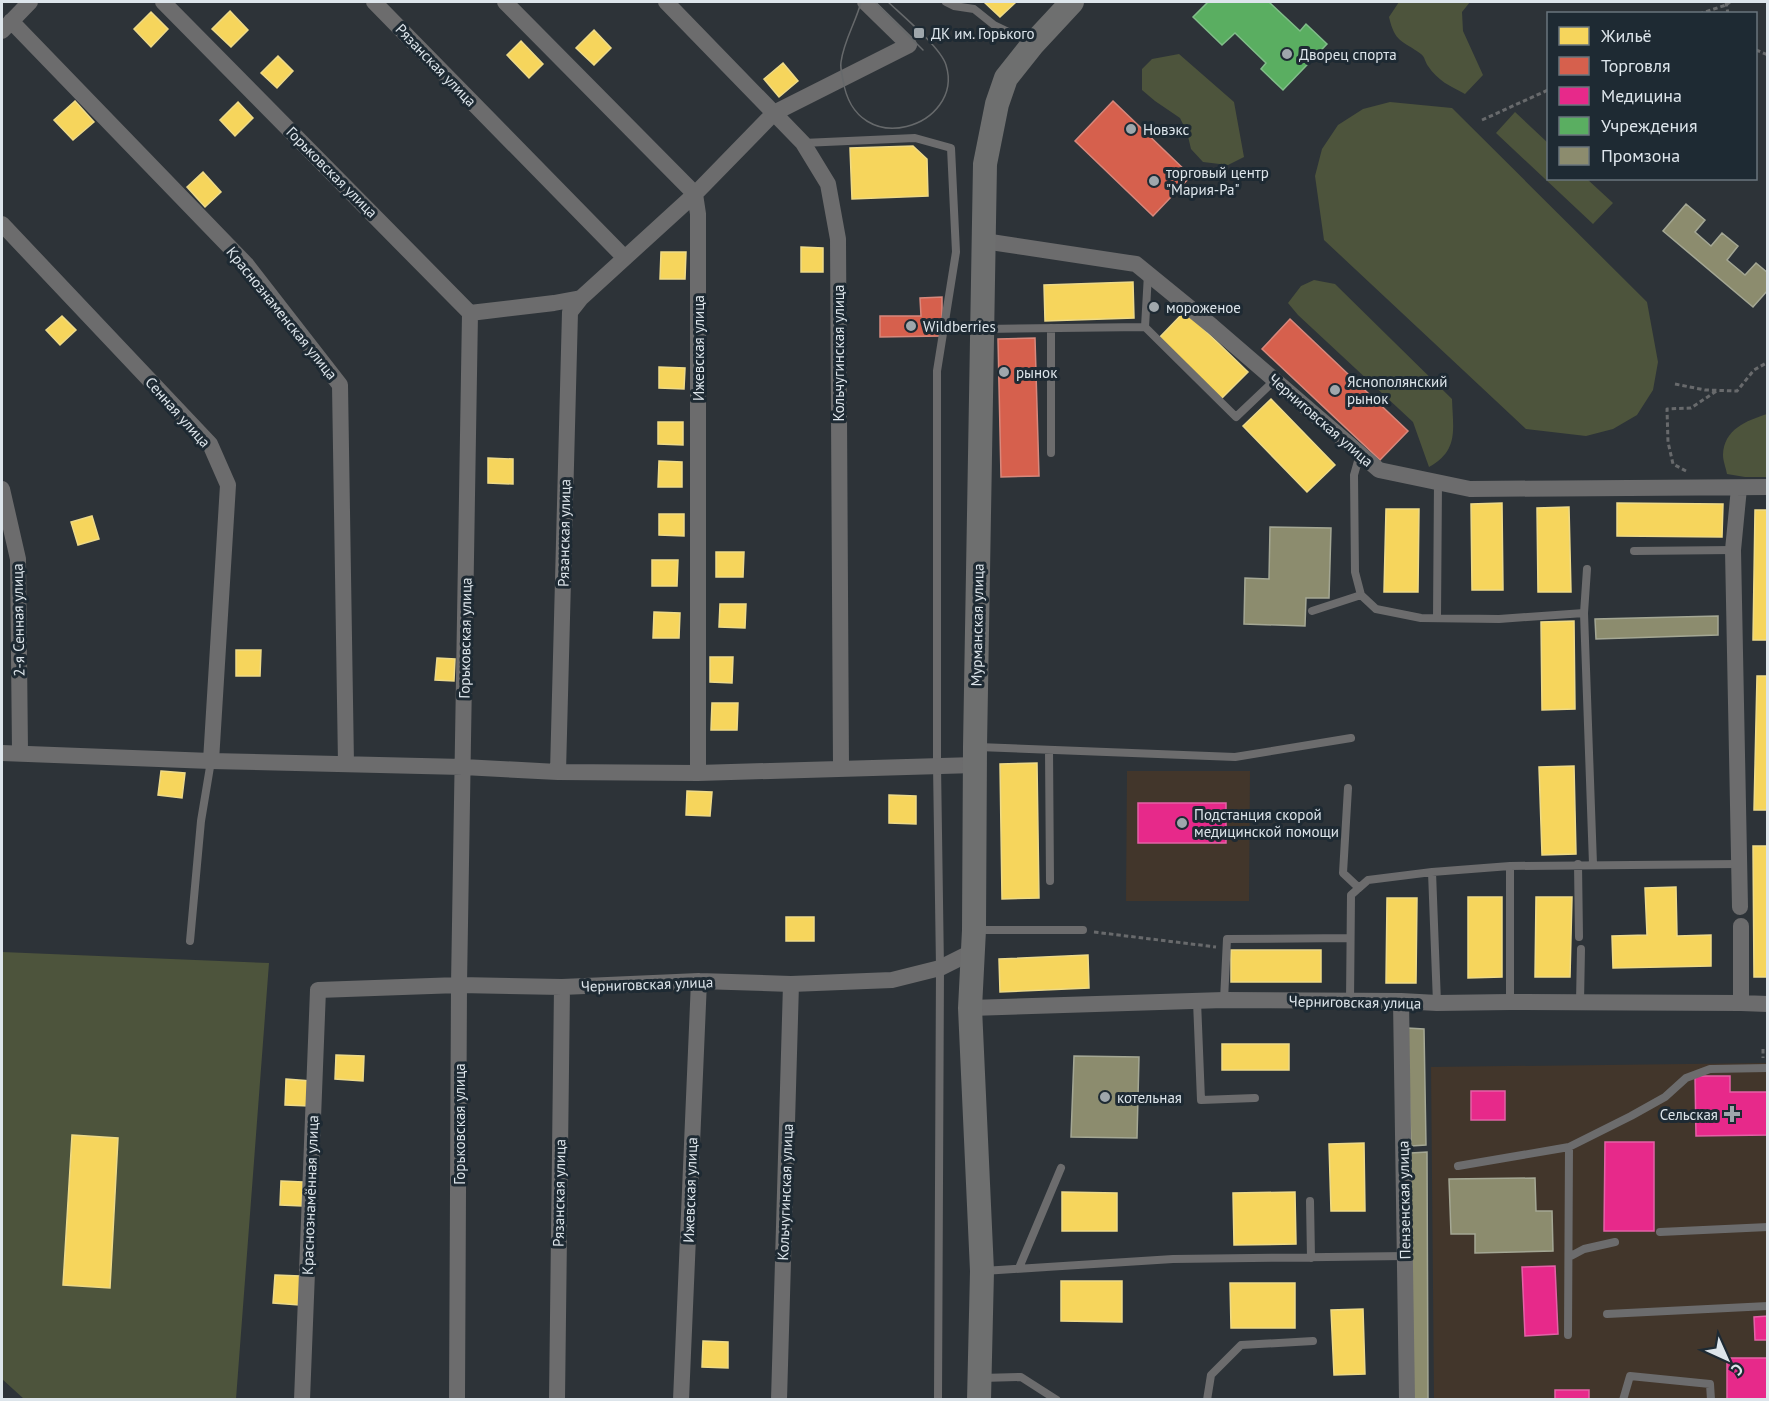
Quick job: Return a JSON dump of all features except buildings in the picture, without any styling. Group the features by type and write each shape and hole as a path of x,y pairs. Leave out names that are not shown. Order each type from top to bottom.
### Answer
{"main road":[{"name":"Мурманская улица","path":"980,1389 982,1271 970,1008 973,941 985,164 997,104 1006,78 1033,44 1072,2"}],"street":[{"path":"7,26 30,2"},
{"name":"Горьковская улица","path":"163,2 470,313 459,985 457,1400"},
{"name":"Рязанская улица","path":"374,2 625,258"},
{"path":"505,2 695,194"},
{"name":"Кольчугинская улица","path":"666,2 803,143 828,184 838,239 841,768"},
{"path":"470,313 581,298 695,194 774,113 909,45 865,2"},
{"name":"Краснознаменская улица","path":"7,26 246,264 340,385 346,764"},
{"name":"Ижевская улица","path":"695,194 698,214 698,773"},
{"name":"Сенная улица","path":"2,224 210,444 228,485 211,761"},
{"name":"Черниговская улица","path":"984,241 1136,264 1378,470 1470,489 1767,487"},
{"name":"Рязанская улица","path":"558,772 570,312 581,298"},
{"path":"1739,488 1733,550 1740,907"},
{"name":"2-я Сенная улица","path":"2,489 18,559 20,752"},
{"path":"2,753 558,772 698,773 937,765 975,756"},
{"path":"1741,926 1741,1003"},
{"name":"Черниговская улица","path":"318,990 459,985 562,987 699,981 792,984 892,980 940,968 973,941"},
{"name":"Ижевская улица","path":"681,1400 699,981"},
{"name":"Кольчугинская улица","path":"779,1400 792,984"},
{"name":"Рязанская улица","path":"557,1400 562,987"},
{"name":"Краснознамённая улица","path":"302,1400 318,990"},
{"name":"Черниговская улица","path":"970,1008 1224,1000 1767,1004"},
{"name":"Пензенская улица","path":"1401,1001 1407,1400"}],"lane":[{"path":"952,3 974,9 994,25 1033,44"},
{"path":"803,143 915,138 951,148 956,252 937,371 937,765 940,968 938,1400"},
{"path":"1145,327 1148,274"},
{"path":"982,329 1145,327 1236,417 1275,380"},
{"path":"1051,328 1051,453"},
{"path":"1360,454 1354,475 1355,572 1361,595 1376,609 1420,618 1499,619 1584,613"},
{"path":"1437,618 1438,482"},
{"path":"1634,551 1733,550"},
{"path":"1587,569 1584,613 1593,864"},
{"path":"1312,611 1361,595"},
{"path":"975,756 1049,750 1235,757 1351,738"},
{"path":"1049,750 1050,881"},
{"path":"190,941 201,821 211,761"},
{"path":"1348,788 1343,873 1359,888"},
{"path":"1578,864 1579,937"},
{"path":"1350,1001 1351,895 1368,880 1510,866 1740,864"},
{"path":"1510,866 1510,1002"},
{"path":"1432,872 1437,1003"},
{"path":"973,941 1083,930"},
{"path":"1224,1000 1227,939 1350,938"},
{"path":"1580,1002 1581,949"},
{"path":"1197,1001 1201,1100 1255,1098"},
{"path":"1458,1166 1569,1147 1665,1096 1686,1078 1710,1069 1767,1068"},
{"path":"1568,1335 1569,1147"},
{"path":"1019,1268 1061,1168"},
{"path":"1310,1201 1311,1258"},
{"path":"1660,1232 1767,1227"},
{"path":"1569,1257 1584,1249 1615,1242"},
{"path":"982,1271 1173,1259 1405,1256"},
{"path":"1607,1314 1767,1306"},
{"path":"1207,1400 1211,1375 1241,1345 1313,1341"},
{"path":"1623,1400 1630,1376 1710,1384 1711,1400"},
{"path":"980,1389 1021,1377 1057,1400"}],"path":[{"path":"1704,12 1727,3"},
{"path":"1482,120 1547,90"},
{"path":"1675,384 1705,390 1737,391 1754,370 1767,362"},
{"path":"1715,488 1673,464 1668,442 1667,409 1691,408 1718,390"},
{"path":"1083,930 1226,948"}],"shaded area":[{"path":"1127,771 1250,771 1249,901 1126,901"},
{"path":"1767,1063 1767,1399 1434,1399 1431,1067"}],"green space":[{"path":"1399,2 1470,2 1462,12 1463,31 1483,75 1465,94 1440,79 1422,55 1404,43 1394,32 1389,17"},
{"path":"1179,54 1234,102 1244,157 1228,165 1203,162 1191,149 1187,132 1180,118 1142,90 1142,69 1152,59"},
{"path":"1390,102 1452,108 1647,302 1658,362 1653,390 1637,415 1613,429 1586,436 1526,429 1324,240 1315,176 1322,149 1338,125 1363,109"},
{"path":"1515,112 1547,142 1547,180 1588,180 1613,203 1593,224 1496,133"},
{"path":"1314,280 1335,284 1452,399 1453,430 1450,446 1439,460 1429,467 1413,422 1288,303 1301,286"},
{"path":"1767,414 1767,477 1727,474 1723,455 1727,439 1744,423"},
{"path":"2,952 269,963 236,1399 24,1399 2,1379"}],"tram line":[{"path":"861,2 845,46 841,71 852,106 867,121 886,128 906,126 925,118 940,105 948,87 943,58 929,41 888,2"},
{"path":"875,2 923,50"}],"place":[{"name":"ДК им. Горького","path":"919,33"},
{"name":"Дворец спорта","path":"1287,54"},
{"name":"Новэкс","path":"1131,129"},
{"name":"торговый центр \"Мария-Ра\"","path":"1154,181"},
{"name":"мороженое","path":"1154,307"},
{"name":"Wildberries","path":"911,326"},
{"name":"рынок","path":"1004,372"},
{"name":"Яснополянский рынок","path":"1335,390"},
{"name":"Подстанция скорой медицинской помощи","path":"1182,823"},
{"name":"котельная","path":"1105,1097"},
{"name":"Сельская","path":"1732,1114"}]}
